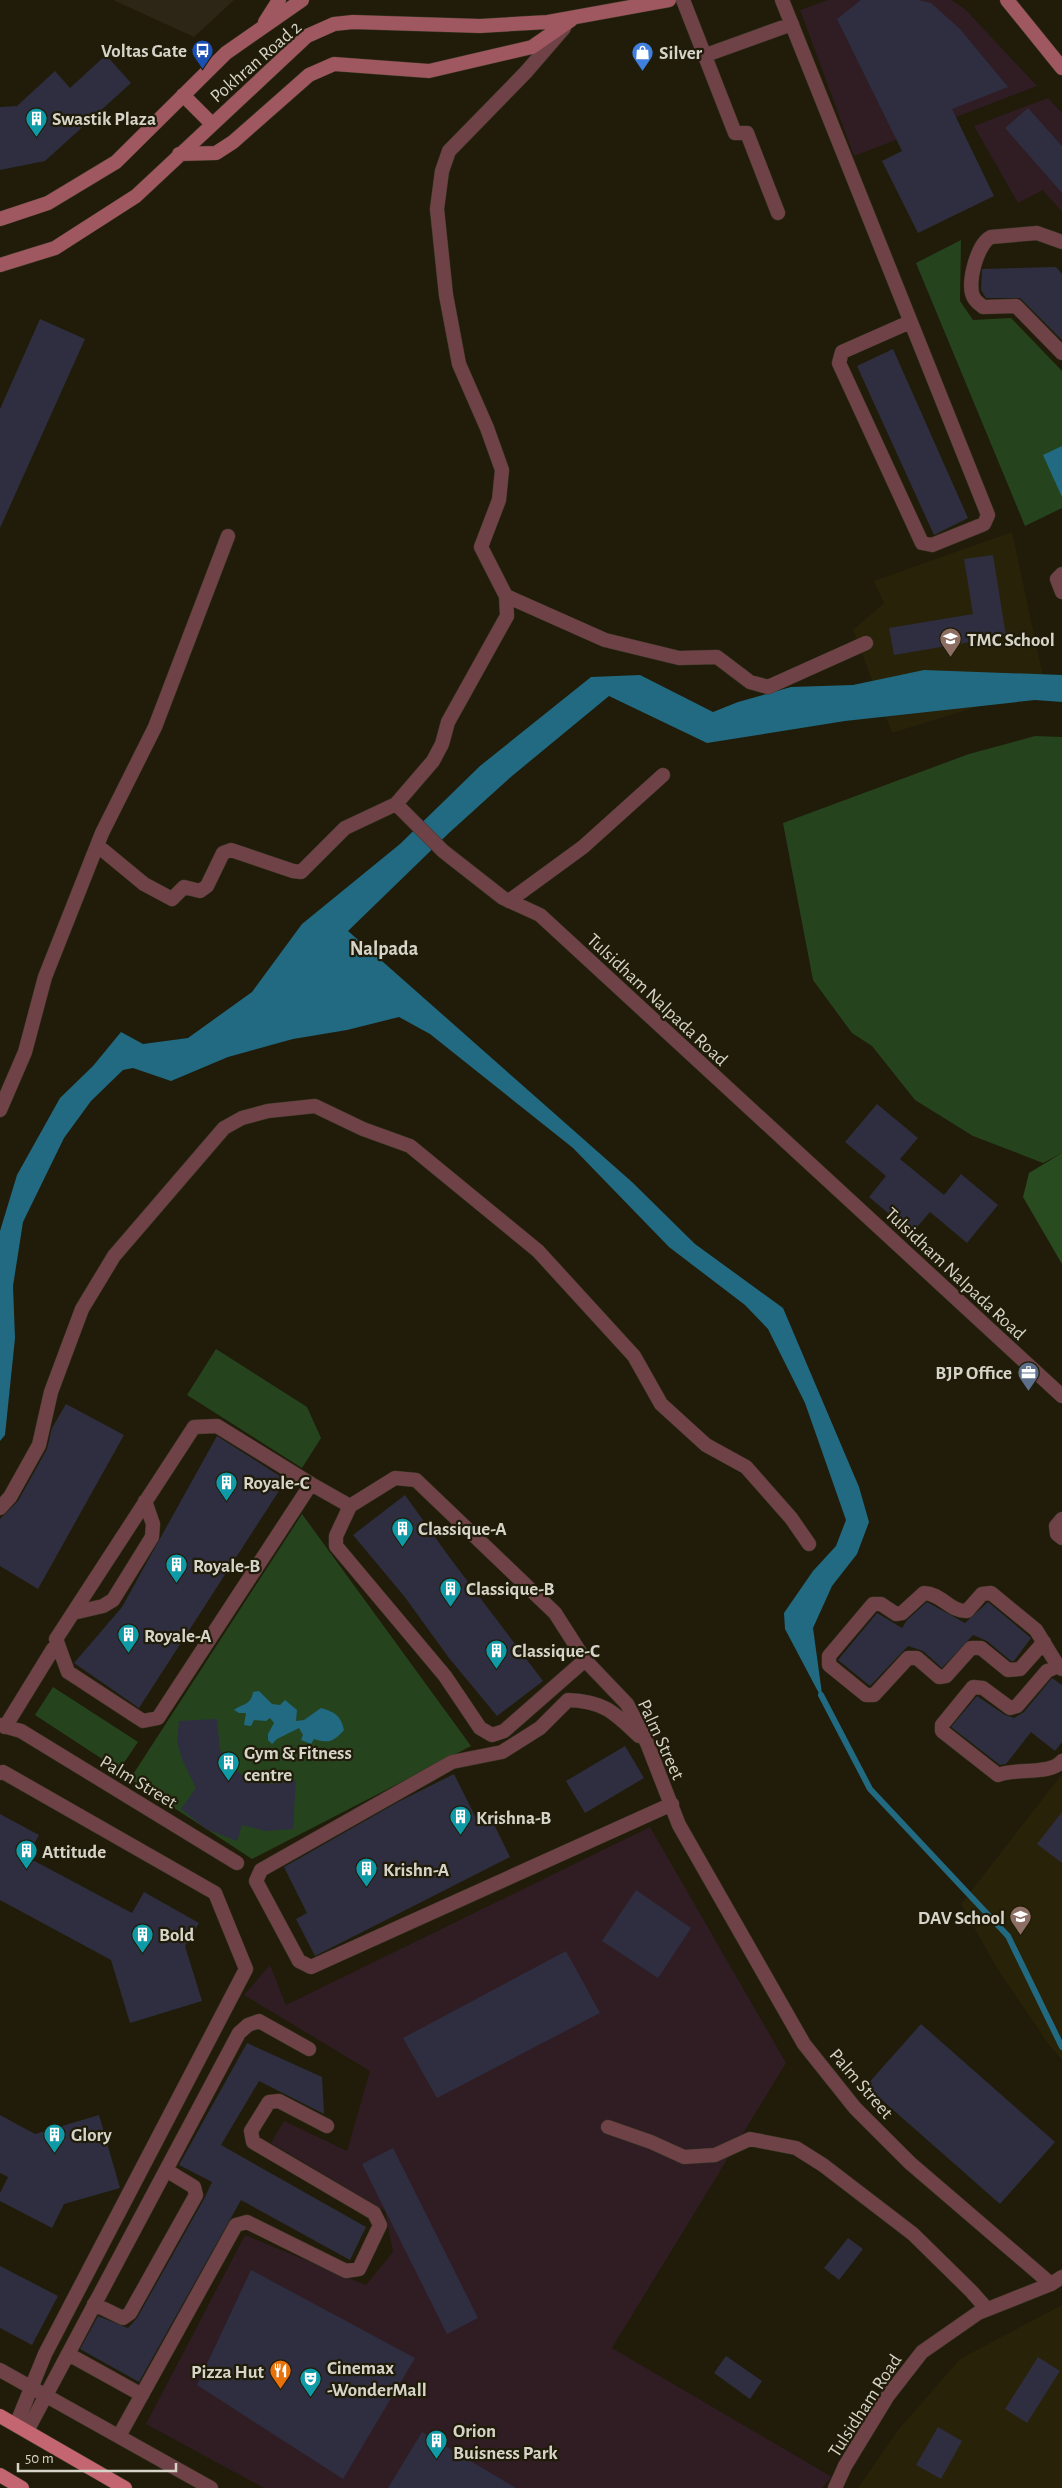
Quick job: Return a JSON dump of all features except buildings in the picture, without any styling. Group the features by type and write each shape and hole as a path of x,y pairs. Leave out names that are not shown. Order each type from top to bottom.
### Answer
{"main road":[{"path":"262,27 280,0"},
{"name":"Pokhran Road 2","path":"0,218 48,203 116,162 226,52 302,0"},
{"name":"Pokhran Road 2","path":"0,265 55,248 136,196 211,123 307,36 334,24 353,22 480,26 548,22 669,0"},
{"path":"1007,0 1062,68"},
{"path":"179,154 216,153 234,142 309,75 334,64 429,71 455,66 532,47 575,17"},
{"path":"183,95 211,123"},
{"path":"0,2416 125,2488"},
{"path":"0,2475 22,2488"}],"street":[{"path":"683,0 735,132 747,133 778,213"},
{"path":"782,0 988,515 984,524 932,545 922,543 839,363 842,352 910,322"},
{"path":"98,846 144,884 172,899 184,887 200,891 207,886 223,853 231,850 301,872 345,828 396,804 434,761 442,744 448,722 507,616 506,596 481,547 499,500 502,470 487,428 459,364 446,295 437,209 442,171 449,151 526,72 532,63 575,17"},
{"path":"706,55 792,24"},
{"path":"1062,242 1037,233 986,239 976,256 972,292 974,298 983,306 1016,306 1062,353"},
{"path":"0,1110 25,1052 45,977 102,833 155,727 228,536"},
{"path":"1062,574 1057,579 1062,592"},
{"path":"506,596 605,640 679,658 717,657 750,682 768,687 866,643"},
{"path":"509,901 583,847 663,775"},
{"name":"Tulsidham Nalpada Road","path":"396,804 443,851 509,901 540,916 1062,1396"},
{"path":"0,1508 10,1497 39,1445 51,1392 82,1309 114,1256 224,1128 242,1118 268,1111 315,1106 363,1129 410,1146 538,1251 634,1356 661,1404 706,1444 746,1467 791,1518 809,1544"},
{"path":"3,1726 73,1613 194,1426 217,1426 350,1506 336,1536 336,1546 445,1676 480,1728 492,1735 504,1731 585,1660"},
{"name":"Palm Street","path":"350,1506 394,1478 416,1480 555,1613 585,1660 627,1704 647,1743 679,1825 804,2044 855,2108 910,2163 1057,2280"},
{"path":"54,1644 68,1672 143,1721 158,1718 311,1484"},
{"path":"73,1613 103,1606 113,1600 152,1537 153,1524 145,1502"},
{"path":"1062,1519 1056,1526 1057,1534 1062,1538"},
{"path":"1044,1642 1020,1669 1008,1670 981,1648 971,1648 946,1676 939,1677 917,1658 908,1658 874,1695 866,1695 829,1664 830,1656 873,1604 881,1604 896,1614 902,1613 924,1593 932,1593 958,1612 967,1611 982,1594 991,1593 1036,1630 1044,1642 1060,1668 1047,1671 1017,1706 1010,1708 982,1688 972,1687 942,1725 942,1731 998,1774 1009,1771 1048,1769 1062,1761"},
{"path":"647,1743 617,1714 590,1701 568,1700 540,1728 502,1752 452,1762 261,1870 256,1881 299,1961 312,1967 672,1804"},
{"name":"Palm Street","path":"3,1726 21,1731 237,1863"},
{"path":"0,1773 3,1772 215,1893 246,1969 48,2348 31,2388 22,2428"},
{"path":"22,2428 46,2396 239,2033 248,2025 259,2021 309,2049"},
{"path":"119,2436 236,2224 247,2222 346,2271 358,2269 380,2225 374,2213 253,2142 251,2131 269,2102 279,2101 327,2126"},
{"path":"608,2127 651,2142 684,2157 715,2156 750,2139 796,2148 823,2165 913,2234 972,2291 987,2309"},
{"path":"94,2304 123,2318 130,2313 196,2195 194,2187 166,2170"},
{"name":"Tulsidham Road","path":"835,2488 845,2466 888,2397 922,2352 978,2313 1057,2280"},
{"path":"68,2354 142,2395"},
{"path":"0,2370 212,2488"}],"shaded area":[{"path":"113,0 234,0 194,37"},
{"path":"828,0 951,0 965,9 1037,86 854,156 800,10"},
{"path":"1048,98 1062,113 1062,212 1043,190 1018,203 974,126"},
{"name":"TMC School","path":"1012,532 1045,686 892,733 853,630 884,603 874,581"},
{"name":"DAV School","path":"1062,1774 1062,2060 1047,2042 997,1968 961,1904"},
{"path":"650,1827 786,2063 612,2348 832,2477 822,2488 264,2488 146,2424 245,2235 366,2285 393,2252 385,2211 271,2143 284,2121 347,2151 370,2071 244,1995 270,1965 286,2005"},
{"path":"1062,2305 1062,2488 858,2488 899,2429 960,2359"}],"green space":[{"path":"961,240 960,301 973,320 1011,318 1062,371 1062,508 1025,526 916,263"},
{"path":"1035,736 1062,737 1062,1153 1043,1163 973,1136 915,1100 872,1046 852,1033 813,980 783,823 969,754"},
{"path":"1062,1153 1062,1264 1023,1197 1029,1173"},
{"path":"216,1349 307,1407 321,1438 302,1468 187,1395"},
{"path":"302,1514 471,1746 252,1859 130,1779"},
{"path":"53,1687 138,1742 119,1770 35,1715"}],"water":[{"path":"1062,446 1062,497 1043,455"},
{"path":"924,670 1062,675 1062,702 1035,700 845,721 707,743 609,696 512,776 450,832 348,931 632,1182 695,1244 783,1308 859,1487 869,1522 857,1554 832,1586 813,1628 823,1701 785,1629 784,1613 813,1571 836,1546 846,1520 805,1403 768,1329 745,1305 669,1247 573,1148 430,1034 399,1017 347,1030 293,1039 228,1057 171,1081 133,1068 123,1070 91,1101 64,1138 23,1222 13,1286 15,1338 5,1435 0,1441 0,1231 17,1175 60,1098 93,1066 121,1032 143,1044 188,1038 252,992 302,924 400,844 480,766 591,677 640,675 713,712 738,702 791,687 853,685"},
{"path":"259,1691 272,1704 280,1705 285,1700 297,1710 296,1721 304,1720 321,1708 337,1715 344,1730 331,1740 314,1739 311,1744 301,1740 303,1735 299,1728 277,1739 272,1744 268,1740 268,1734 274,1723 270,1718 266,1721 254,1720 251,1726 244,1725 246,1713 239,1713 234,1710 249,1702 253,1692"}],"waterway":[{"path":"821,1695 870,1789 1008,1936 1062,2047"}],"place":[{"name":"Voltas Gate","path":"203,69"},
{"name":"Silver","path":"643,71"},
{"name":"Swastik Plaza","path":"36,137"},
{"name":"TMC School","path":"951,658"},
{"name":"BJP Office","path":"1028,1391"},
{"name":"Royale-C","path":"227,1501"},
{"name":"Classique-A","path":"402,1547"},
{"name":"Royale-B","path":"177,1584"},
{"name":"Classique-B","path":"450,1607"},
{"name":"Royale-A","path":"128,1654"},
{"name":"Classique-C","path":"496,1669"},
{"name":"Gym & Fitness centre","path":"228,1782"},
{"name":"Krishna-B","path":"460,1836"},
{"name":"Attitude","path":"26,1870"},
{"name":"Krishn-A","path":"367,1888"},
{"name":"DAV School","path":"1021,1936"},
{"name":"Bold","path":"143,1953"},
{"name":"Glory","path":"55,2153"},
{"name":"Pizza Hut","path":"280,2390"},
{"name":"Cinemax -WonderMall","path":"311,2397"},
{"name":"Orion Buisness Park","path":"437,2460"}],"district":[{"name":"Nalpada","path":"384,948"}]}
